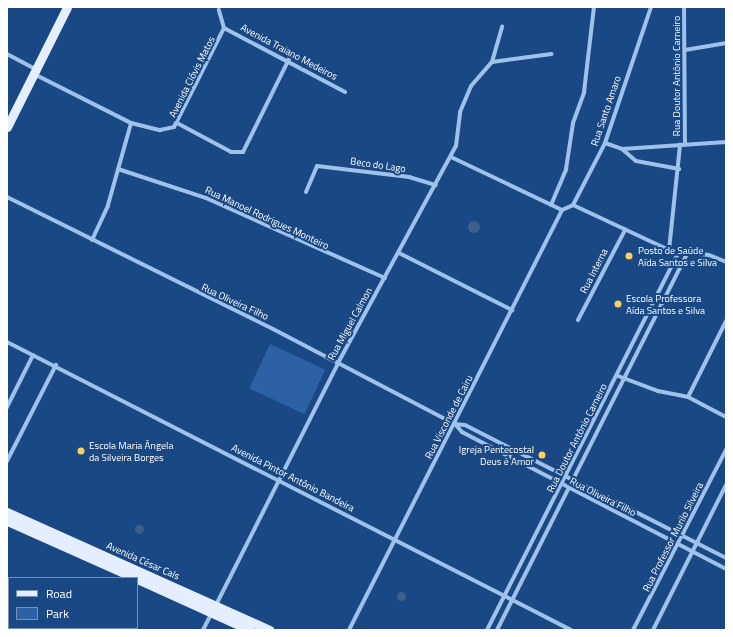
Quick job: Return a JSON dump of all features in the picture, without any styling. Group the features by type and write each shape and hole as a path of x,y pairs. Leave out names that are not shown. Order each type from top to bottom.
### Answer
{"main road":[{"path":"7,127 67,7"},
{"name":"Avenida César Cals","path":"7,512 213,609 250,630"},
{"name":"Avenida César Cals","path":"7,520 134,577"},
{"name":"Avenida César Cals","path":"138,579 270,630"}],"street":[{"path":"551,205 566,169 573,123 584,92 594,7"},
{"name":"Rua Santo Amaro","path":"573,205 605,143 651,7"},
{"name":"Rua Doutor Antônio Carneiro","path":"684,7 685,144"},
{"name":"Avenida Clóvis Matos","path":"131,123 160,130 178,123 224,28 219,10"},
{"name":"Rua Miguel Calmon","path":"203,630 338,363 451,157 456,146 460,112 469,90 492,62 502,26"},
{"name":"Avenida Traiano Medeiros","path":"224,28 289,59 345,92"},
{"path":"685,50 726,43"},
{"path":"7,54 35,72 131,123 108,205 92,240"},
{"path":"492,62 551,54"},
{"path":"178,123 231,152 243,152 289,59"},
{"path":"622,149 726,142"},
{"path":"605,143 622,149 636,161 679,169"},
{"name":"Rua Doutor Antônio Carneiro","path":"669,250 679,169 680,145"},
{"path":"451,157 562,210 573,205 669,250 688,252 726,262"},
{"name":"Beco do Lago","path":"306,192 317,166 409,177 436,185"},
{"name":"Rua Manoel Rodrigues Monteiro","path":"118,169 206,198 385,278"},
{"name":"Rua Oliveira Filho","path":"7,197 338,363 455,424 462,432 726,569"},
{"name":"Rua Visconde de Cairu","path":"349,630 455,424 562,210"},
{"name":"Rua Interna","path":"578,320 625,230"},
{"name":"Rua Doutor Antônio Carneiro","path":"487,630 618,376 679,252"},
{"name":"Rua Doutor Antônio Carneiro","path":"497,630 627,378 688,252"},
{"path":"399,253 512,310"},
{"path":"688,397 726,321"},
{"name":"Avenida Pintor Antônio Bandeira","path":"7,342 56,365 278,480 396,538 513,598 571,630"},
{"path":"7,407 33,355"},
{"path":"7,461 56,365"},
{"path":"618,376 627,378 658,391 688,397 726,417"},
{"path":"610,391 618,395"},
{"path":"594,421 602,425"},
{"name":"Rua Oliveira Filho","path":"455,424 465,425 726,558"},
{"path":"511,458 515,450"},
{"name":"Rua Professor Murilo Silveira","path":"633,630 726,450"},
{"path":"538,472 542,464"},
{"path":"653,630 726,485"}],"green space":[{"path":"270,344 325,370 305,414 249,388"}],"shaded area":[{"path":"476,221 479,222 479,232 472,233 469,232 468,225 469,222"},
{"path":"139,524 144,529 139,534 134,529"},
{"path":"401,591 406,596 401,601 396,596"}],"place":[{"name":"Posto de Saúde Aída Santos e Silva","path":"629,256"},
{"name":"Escola Professora Aída Santos e Silva","path":"618,304"},
{"name":"Escola Maria Ângela da Silveira Borges","path":"81,451"},
{"name":"Igreja Pentecostal Deus é Amor","path":"542,455"}]}
